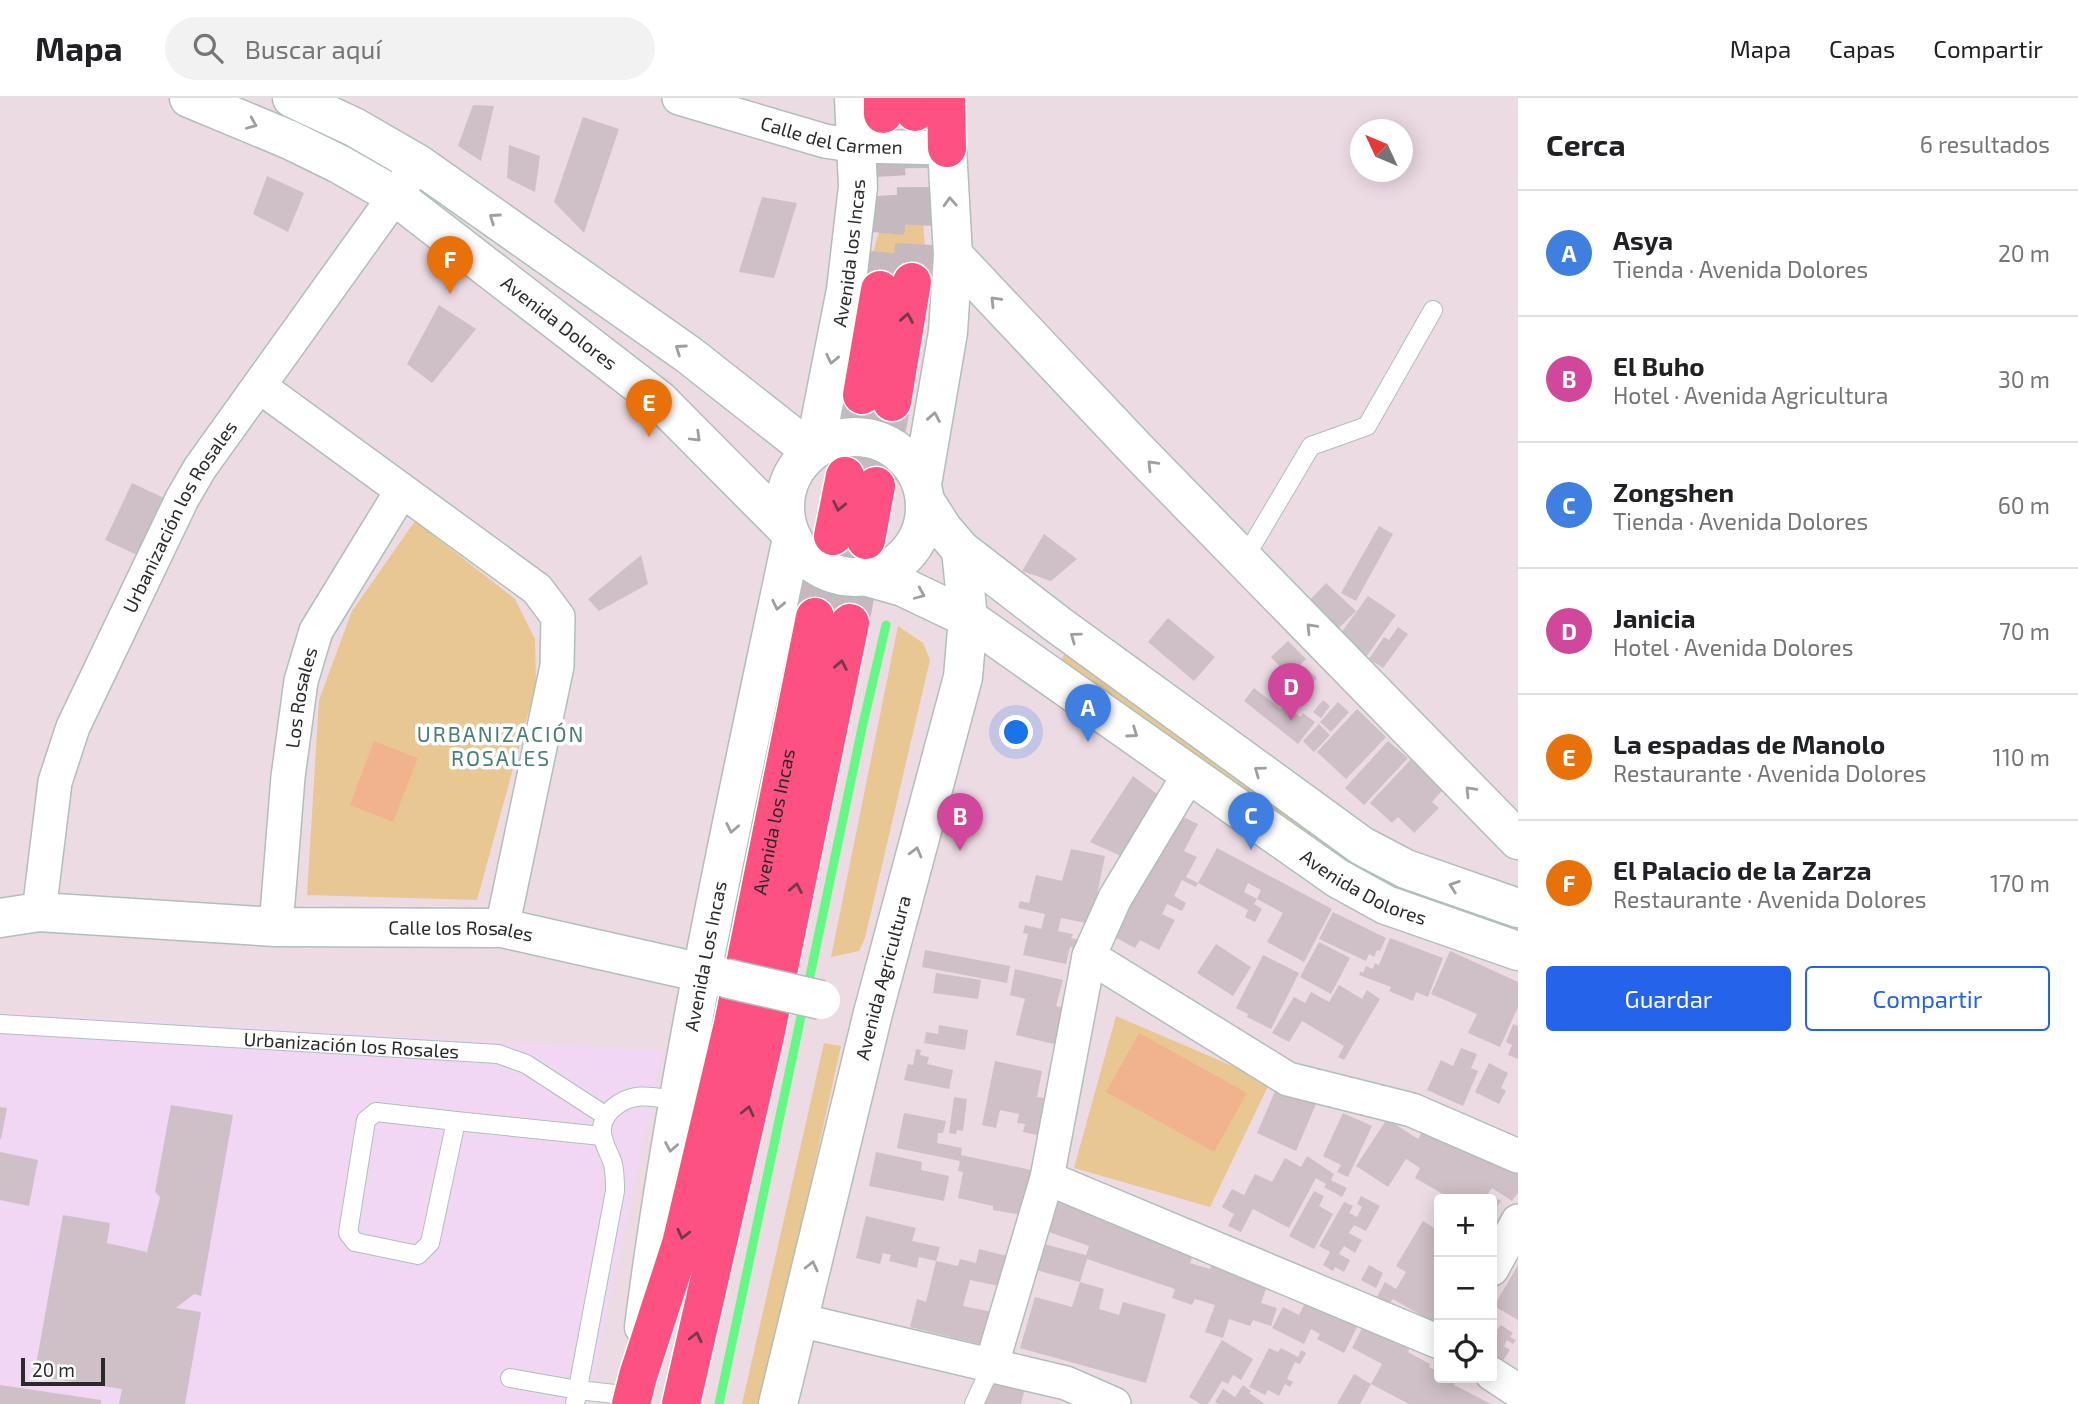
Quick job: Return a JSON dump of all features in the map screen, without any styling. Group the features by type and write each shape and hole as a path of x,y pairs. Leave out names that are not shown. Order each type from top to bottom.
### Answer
{"main road":[{"name":"Avenida Dolores","path":"189,98 290,140 395,196 659,400 790,534"},
{"path":"292,98 354,127 418,164 689,355 813,450"},
{"path":"856,551 888,569 905,556 925,522 924,493 948,332 953,255 947,148 899,103"},
{"name":"Avenida los Incas","path":"813,450 846,290 859,187 857,146 899,103"},
{"path":"953,255 1518,840"},
{"name":"Avenida los Incas","path":"877,398 896,286"},
{"path":"861,481 856,551 845,577 823,570 805,556 790,534 785,509 788,488 797,468 813,450 839,438 865,436 890,444 910,461 924,493"},
{"name":"Avenida Dolores","path":"924,493 943,529 961,550 1056,624 1362,846 1406,869 1518,908"},
{"name":"Avenida Los Incas","path":"634,1392 655,1240 679,1101 714,975 790,534"},
{"name":"Avenida Agricultura","path":"778,1404 873,1013 963,677 968,618 961,550"},
{"name":"Avenida Dolores","path":"856,551 903,587 968,618 1336,878 1386,905 1518,951"},
{"name":"Avenida los Incas","path":"733,1024 833,620"},
{"name":"Avenida Los Incas","path":"681,1404 771,1011 833,620"},
{"path":"963,677 988,661 1017,652"},
{"name":"Calle los Rosales","path":"0,918 39,912 276,927 502,928 873,1013"},
{"name":"Avenida Los Incas","path":"634,1392 681,1244 733,1024"}],"street":[{"name":"Calle del Carmen","path":"679,98 825,141 857,146 947,148"},
{"name":"Urbanización los Rosales","path":"39,912 55,782 73,727 182,499 200,468 418,164"},
{"path":"259,386 537,589 558,617 556,666 502,928"},
{"name":"Los Rosales","path":"276,927 288,777 301,681 316,631 401,492"},
{"path":"991,1367 1047,1178 1089,956 1115,898 1190,773"},
{"path":"1089,956 1288,1079 1412,1110 1518,1156"},
{"path":"1047,1178 1434,1340"},
{"path":"1497,1260 1518,1221"},
{"path":"799,1321 1066,1384 1114,1404"},
{"path":"1497,1377 1518,1391"}],"lane":[{"path":"1244,559 1311,446 1367,426 1433,310"},
{"name":"Urbanización los Rosales","path":"0,1024 498,1054 526,1063 606,1116"},
{"path":"577,1397 615,1191 613,1164 602,1136 602,1125 606,1116 631,1097 649,1096 679,1101"},
{"path":"456,1121 429,1243 418,1255 355,1242 348,1233 366,1120 376,1112 602,1136"},
{"path":"974,1404 991,1367"},
{"path":"510,1378 577,1397 634,1392"}],"shaded area":[{"path":"914,196 922,201 928,300 905,272 892,274 860,304 877,238 891,197"},
{"path":"415,521 515,599 535,639 536,685 477,900 307,895 319,700 352,611"},
{"path":"898,626 923,643 930,660 865,938 859,951 831,957"},
{"path":"1072,650 1518,924 1518,938 1391,894 1060,667 1063,656"},
{"path":"374,741 418,758 393,822 350,805"},
{"path":"0,1012 662,1051 588,1404 0,1404"},
{"path":"1116,1016 1270,1082 1210,1207 1074,1168"},
{"path":"1139,1033 1247,1093 1214,1152 1106,1092"},
{"path":"824,1043 841,1046 762,1404 742,1404"}],"building":[{"path":"473,105 494,106 481,161 458,146"},
{"path":"583,117 619,129 584,233 554,202"},
{"path":"509,145 540,156 535,192 507,178"},
{"path":"267,176 304,193 288,232 253,214"},
{"path":"762,197 797,203 774,278 739,272"},
{"path":"439,305 476,329 432,383 407,364"},
{"path":"132,483 164,498 137,555 105,540"},
{"path":"1379,526 1393,534 1356,601 1341,593"},
{"path":"1044,534 1077,559 1051,581 1022,571"},
{"path":"641,555 648,584 599,611 588,599"},
{"path":"1326,583 1356,611 1338,629 1309,601"},
{"path":"1368,596 1396,615 1366,657 1338,637"},
{"path":"1168,618 1215,657 1194,681 1148,642"},
{"path":"1398,627 1408,634 1383,668 1369,659 1384,637 1389,640"},
{"path":"1288,641 1306,659 1289,676 1271,657"},
{"path":"1305,667 1317,678 1294,703 1282,692"},
{"path":"1254,688 1281,709 1284,704 1300,717 1303,713 1315,722 1298,744 1244,701"},
{"path":"1323,700 1330,706 1321,718 1313,712"},
{"path":"1338,702 1349,712 1331,732 1320,722"},
{"path":"1357,709 1386,737 1346,779 1317,752"},
{"path":"1319,724 1330,735 1314,752 1303,741"},
{"path":"1388,741 1408,758 1364,805 1345,788"},
{"path":"1413,757 1447,785 1432,802 1439,808 1414,833 1398,817 1392,823 1370,803"},
{"path":"1133,776 1157,794 1121,856 1090,842"},
{"path":"1179,815 1198,824 1184,851 1197,857 1186,877 1198,883 1196,887 1182,880 1174,896 1186,903 1182,911 1167,904 1162,914 1175,920 1159,950 1140,940 1135,948 1109,934"},
{"path":"1217,848 1332,909 1304,962 1267,942 1283,913 1257,899 1254,904 1262,909 1255,922 1245,917 1248,910 1198,883","holes":["1248,883 1261,890 1257,899 1244,892"]},
{"path":"1071,849 1105,856 1091,924 1061,918 1058,931 1073,934 1071,938 1081,940 1079,948 1070,947 1066,964 1023,955 1028,934 1023,933 1025,925 1041,929 1045,914 1018,908 1020,901 1029,903 1036,875 1062,881"},
{"path":"1333,912 1386,938 1380,951 1377,950 1374,957 1369,954 1366,961 1319,939"},
{"path":"1390,938 1443,958 1428,997 1416,992 1413,1001 1389,991 1391,987 1359,975 1366,966 1373,969 1375,963 1379,965"},
{"path":"1319,942 1350,958 1331,994 1300,977"},
{"path":"1216,944 1251,967 1233,996 1197,973"},
{"path":"925,950 1010,966 1007,983 922,967"},
{"path":"1450,951 1518,982 1518,1007 1500,1047 1468,1033 1477,1014 1431,994"},
{"path":"1263,955 1299,973 1271,1029 1236,1008"},
{"path":"1015,969 1063,980 1056,1006 1067,1008 1058,1045 1016,1035 1025,999 1010,995"},
{"path":"936,973 981,980 978,999 933,993"},
{"path":"1339,985 1362,999 1367,990 1380,999 1344,1060 1338,1057 1344,1046 1302,1021 1289,1042 1272,1033 1294,997 1305,1003 1311,992 1329,1002"},
{"path":"1513,1024 1518,1026 1518,1059 1508,1055 1512,1045 1506,1042"},
{"path":"939,1025 968,1030 965,1050 924,1043 926,1032 938,1034"},
{"path":"1461,1048 1477,1054 1471,1068 1478,1071 1463,1106 1427,1090 1441,1060 1453,1066"},
{"path":"916,1049 921,1050 920,1055 929,1057 927,1064 953,1070 949,1089 904,1080 908,1064 913,1065"},
{"path":"995,1061 1042,1071 1037,1097 1050,1099 1042,1136 1023,1132 1025,1124 1017,1123 1019,1114 1000,1110 996,1128 982,1125"},
{"path":"1489,1063 1508,1073 1501,1088 1506,1091 1499,1104 1475,1092"},
{"path":"1277,1087 1316,1104 1296,1151 1257,1133"},
{"path":"954,1097 967,1099 963,1131 957,1130 956,1134 949,1133"},
{"path":"171,1105 233,1115 201,1296 194,1294 176,1308 201,1312 185,1404 119,1404 122,1389 34,1376 63,1215 110,1223 107,1243 147,1252 160,1197 155,1192"},
{"path":"0,1107 7,1108 1,1139 0,1139"},
{"path":"904,1113 946,1121 943,1133 938,1133 937,1143 962,1148 961,1155 1031,1170 1022,1215 993,1210 993,1206 958,1198 963,1172 958,1171 960,1161 897,1148"},
{"path":"1343,1113 1372,1126 1348,1177 1337,1172 1341,1165 1323,1156"},
{"path":"1387,1119 1418,1139 1425,1128 1459,1150 1467,1139 1518,1172 1518,1193 1512,1201 1492,1188 1490,1194 1443,1194 1415,1178 1420,1168 1406,1159 1388,1187 1356,1166"},
{"path":"0,1152 38,1160 29,1206 0,1200"},
{"path":"876,1152 922,1162 921,1170 949,1176 944,1201 869,1186"},
{"path":"1307,1156 1334,1174 1331,1180 1347,1188 1342,1197 1324,1187 1326,1184 1316,1178 1289,1228 1253,1209 1241,1232 1228,1226 1234,1214 1222,1207 1232,1189 1244,1195 1255,1174 1272,1182 1285,1158 1301,1167"},
{"path":"1314,1191 1324,1196 1319,1206 1333,1214 1314,1249 1289,1236"},
{"path":"1055,1196 1195,1249 1190,1263 1210,1269 1212,1264 1268,1283 1261,1303 1277,1308 1271,1326 1253,1320 1250,1326 1229,1319 1223,1338 1205,1332 1215,1305 1195,1299 1192,1305 1172,1298 1175,1289 1087,1259 1080,1282 1036,1270 1044,1244 1086,1255 1089,1246 1043,1230"},
{"path":"1361,1196 1380,1206 1366,1231 1354,1225 1349,1233 1362,1240 1355,1253 1344,1246 1339,1254 1350,1260 1344,1272 1335,1267 1333,1271 1323,1265 1330,1252 1319,1246 1344,1202 1353,1206 1349,1213 1357,1217 1362,1207 1357,1204"},
{"path":"866,1216 916,1228 912,1241 940,1247 936,1261 919,1257 917,1268 889,1261 891,1255 883,1253 880,1264 856,1258"},
{"path":"1423,1221 1434,1228 1434,1323 1393,1299 1389,1304 1377,1297 1385,1282 1396,1289 1406,1272 1396,1266"},
{"path":"979,1249 1007,1256 999,1286 970,1280 963,1306 992,1312 983,1345 910,1327 917,1299 926,1302 936,1261 958,1266 960,1259 976,1263"},
{"path":"1369,1265 1383,1273 1376,1288 1361,1280"},
{"path":"1518,1265 1518,1320 1497,1308 1497,1301"},
{"path":"1080,1282 1104,1289 1099,1309 1119,1315 1123,1302 1166,1314 1146,1383 1020,1348 1035,1297 1072,1307"},
{"path":"1308,1297 1359,1323 1344,1353 1317,1339 1320,1334 1311,1329 1304,1344 1272,1328 1283,1307 1299,1315"},
{"path":"1501,1325 1513,1333 1510,1337 1516,1340 1513,1344 1507,1340 1504,1346 1510,1350 1502,1362 1497,1358 1497,1330"},
{"path":"1363,1326 1397,1344 1402,1334 1414,1341 1408,1352 1430,1364 1429,1367 1434,1370 1434,1383 1455,1383 1454,1385 1491,1404 1409,1404 1371,1384 1382,1364 1352,1348"},
{"path":"1222,1340 1253,1359 1241,1380 1233,1375 1228,1384 1222,1381 1208,1404 1201,1404 1189,1397"},
{"path":"1269,1348 1278,1352 1281,1348 1298,1357 1301,1350 1306,1353 1300,1364 1295,1362 1287,1379 1293,1382 1290,1387 1285,1384 1279,1396 1268,1390 1265,1395 1249,1387"},
{"path":"1354,1374 1371,1384 1360,1404 1337,1404"},
{"path":"988,1379 1025,1388 1021,1404 982,1404"},
{"path":"0,1385 101,1400 101,1404 0,1404"},
{"path":"1243,1385 1251,1391 1249,1393 1265,1404 1215,1402 1223,1389 1235,1397"}],"waterway":[{"path":"807,990 886,625"},
{"path":"719,1404 803,1007"}],"tunnel":[{"path":"912,282 916,204 915,113"},
{"path":"880,290 888,204 883,114"},
{"path":"845,476 862,395"},
{"path":"876,486 892,402"},
{"path":"815,617 833,536"},
{"path":"850,623 866,540"}],"place":[{"name":"El Palacio de la Zarza","path":"450,294"},
{"name":"La espadas de Manolo","path":"649,437"},
{"name":"Janicia","path":"1291,721"},
{"name":"Asya","path":"1088,742"},
{"name":"Zongshen","path":"1251,850"},
{"name":"El Buho","path":"960,851"}],"district":[{"name":"URBANIZACIÓN ROSALES","path":"501,747"}]}
